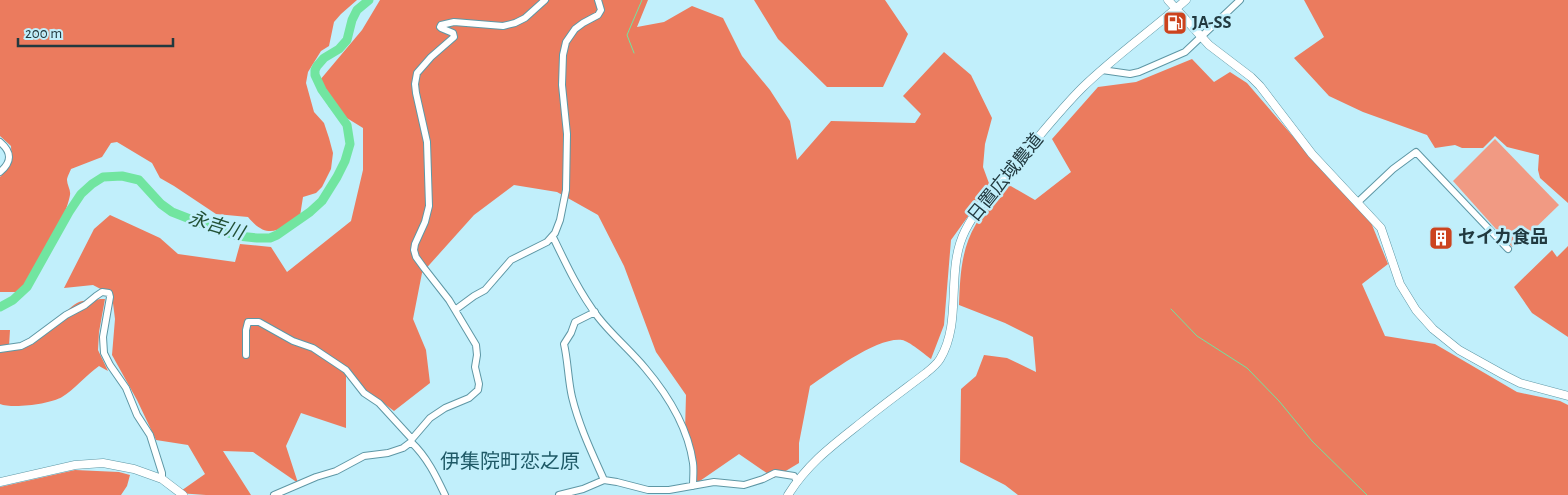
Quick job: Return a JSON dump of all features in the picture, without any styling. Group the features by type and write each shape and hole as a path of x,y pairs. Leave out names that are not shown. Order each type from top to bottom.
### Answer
{"street":[{"path":"274,495 336,471 364,456 388,453 403,448 430,418 445,408 469,398 478,390 479,384 475,367 476,345 443,291 416,257 414,250 429,206 427,142 415,84 417,73 431,57 454,37 453,33 441,28 441,25 454,22 503,26 525,18 545,0"},
{"path":"455,310 484,290 511,260 547,242 553,237 560,220 566,194 567,134 562,85 563,55 566,42 575,29 598,15 601,10 598,0"},
{"path":"1168,0 1202,37 1260,86 1312,154 1381,228 1400,284 1416,310 1433,329 1459,350 1520,383 1568,396"},
{"name":"日置広域農道","path":"788,495 812,463 830,447 939,361 947,343 950,330 953,278 957,255 970,220 983,202 1082,88 1121,52 1186,0"},
{"path":"1102,70 1130,74 1185,52 1240,0"},
{"path":"0,142 6,147 9,158 8,166 0,172"},
{"path":"1358,202 1416,152 1508,249"},
{"path":"553,237 587,302 612,333 645,368 664,393 679,419 693,463 693,486"},
{"path":"0,349 21,346 31,341 66,315 85,305 102,292 109,293 103,337 104,353 126,388 137,415 150,435 162,472 162,479"},
{"path":"595,312 575,322 564,344 572,396 585,439 604,480"},
{"path":"246,355 246,330 248,322 259,322 293,341 313,348 346,370 364,393 379,403 420,450 445,495"},
{"path":"0,482 75,465 103,463 134,469 162,479 183,495"},
{"path":"559,495 582,489 604,480 648,490 669,490 714,482 744,485 775,473 794,476 797,481"}],"shaded area":[{"path":"0,0 357,0 334,22 329,46 321,51 308,72 306,83 314,112 324,123 333,153 331,169 322,187 316,193 303,197 300,216 280,229 268,231 262,229 248,217 216,214 160,178 152,163 117,142 111,143 102,157 71,169 67,180 70,193 63,218 41,259 19,292 0,292 0,177 10,163 11,146 0,136"},
{"path":"380,0 648,0 637,27 664,22 692,6 723,18 742,56 770,90 790,121 797,160 831,121 915,123 921,114 903,96 944,52 971,75 992,118 985,144 983,167 990,186 951,240 944,325 931,359 902,340 880,344 867,350 810,386 799,443 799,463 774,478 739,454 694,485 685,431 686,395 656,352 624,266 598,215 557,192 514,185 474,215 422,273 413,319 426,350 430,383 394,411 346,375 346,428 301,413 286,446 298,483 253,452 223,451 251,495 178,493 205,474 188,445 156,440 137,400 112,355 115,319 112,295 93,285 64,288 94,229 110,215 160,238 178,254 235,262 240,244 271,247 287,272 351,221 363,170 363,128 329,107 320,80 362,30"},
{"path":"754,0 885,0 908,34 883,87 827,87 778,39"},
{"path":"1304,0 1568,0 1568,203 1540,178 1538,170 1539,155 1507,147 1495,136 1483,148 1462,148 1455,145 1435,148 1427,135 1363,112 1329,96 1294,58 1324,37"},
{"path":"1192,59 1214,82 1230,72 1247,83 1335,185 1370,220 1388,264 1362,284 1385,336 1435,344 1517,392 1560,401 1568,405 1568,495 1018,495 1005,485 960,462 961,389 976,376 984,355 1007,358 1036,372 1033,337 1005,323 959,305 964,253 976,224 1005,187 1009,185 1035,200 1071,172 1052,139 1098,87 1136,82"},
{"path":"1495,139 1559,205 1525,238 1512,247 1453,181"},
{"path":"1568,246 1568,337 1532,313 1514,287 1552,250 1557,257"},
{"path":"105,299 98,350 108,371 99,366 67,394 56,400 22,406 0,404 0,330 10,330 9,346 30,342 47,332 77,303"},
{"path":"75,470 119,472 130,475 127,486 121,495 0,495 0,487"}],"waterway":[{"name":"永吉川","path":"0,307 13,300 27,287 81,194 103,177 122,176 139,180 161,204 172,212 238,236 270,238 310,212 322,201 337,177 345,161 350,144 347,125 322,90 315,75 315,70 324,58 339,49 347,40 352,20 357,10 369,0"},
{"path":"634,53 627,35 642,0"},
{"path":"1171,309 1197,336 1247,368 1279,401 1312,441 1367,495"}],"place":[{"name":"JA-SS","path":"1175,23"},
{"name":"セイカ食品","path":"1441,238"}],"district":[{"name":"伊集院町恋之原","path":"510,462"}]}
